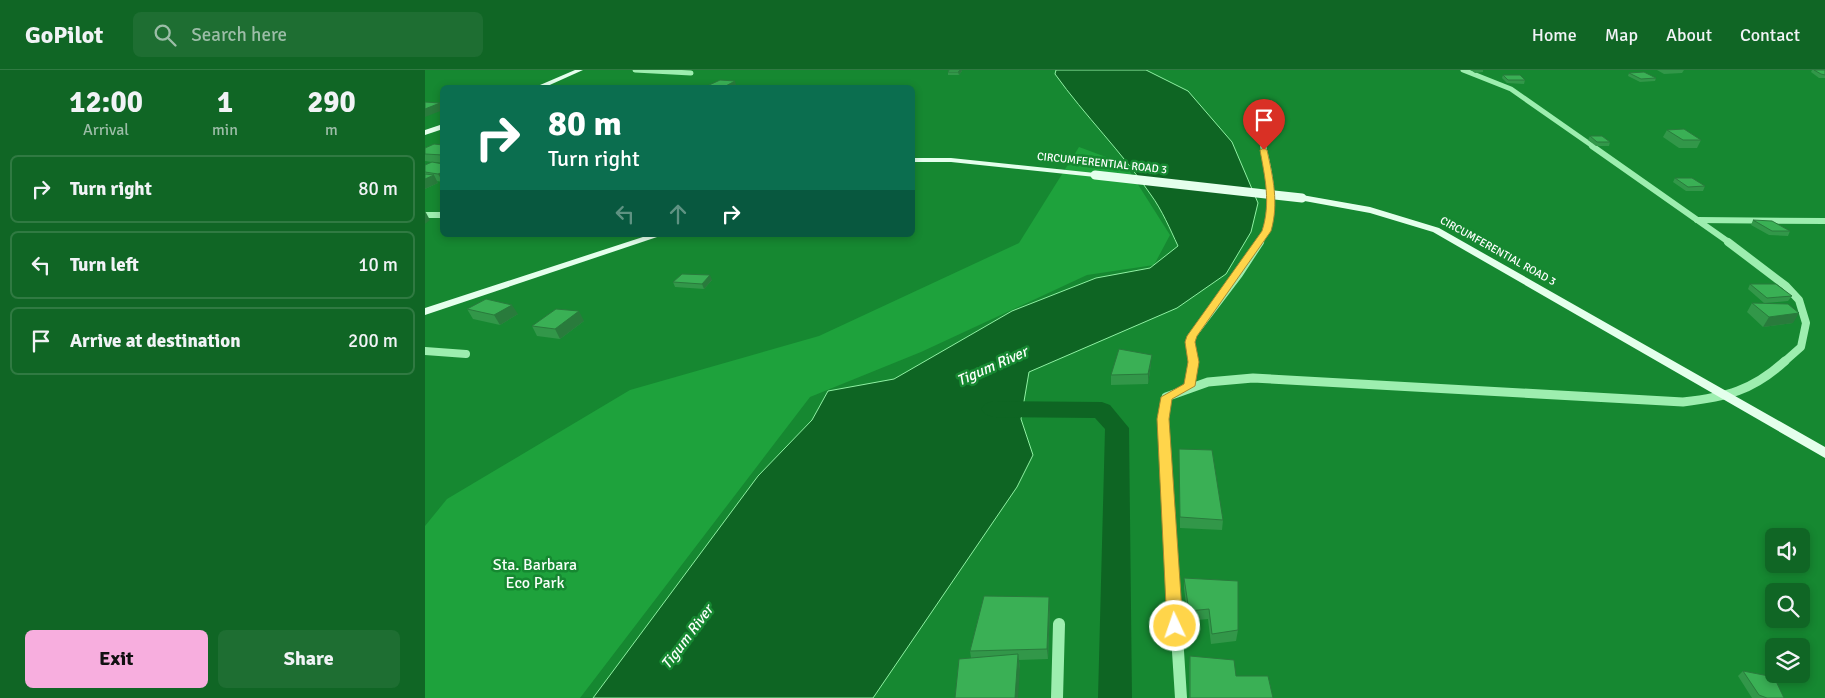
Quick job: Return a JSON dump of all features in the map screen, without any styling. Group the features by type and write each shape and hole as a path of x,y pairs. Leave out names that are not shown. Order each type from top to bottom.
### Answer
{"main road":[{"path":"544,85 581,70"},
{"path":"425,133 440,127"},
{"name":"CIRCUMFERENTIAL ROAD 3","path":"915,160 951,160 1302,198 1368,208 1400,216 1436,230 1825,453"},
{"path":"425,312 652,237"}],"street":[{"path":"635,70 691,72"},
{"path":"1181,698 1163,419 1166,397 1189,386 1220,379 1253,378 1683,402 1725,396 1754,384 1801,348 1806,323 1799,300 1786,286 1697,220 1511,88 1463,70"},
{"path":"1189,386 1193,362 1190,342 1192,336 1260,243 1271,218 1272,193 1259,126"},
{"path":"425,215 440,215"},
{"path":"1697,220 1825,221"},
{"path":"425,360 429,352 466,354"},
{"path":"1057,698 1059,624"}],"green space":[{"name":"Sta. Barbara Eco Park","path":"1079,147 1125,164 1170,235 1154,265 1087,275 921,352 810,397 580,698 425,698 425,526 447,499 630,390 819,336 1019,243"}],"water":[{"name":"Tigum River","path":"1056,70 1146,70 1188,91 1232,142 1258,203 1251,232 1226,274 1177,308 1029,372 1021,419 1033,455 1017,487 873,698 593,698 758,476 812,420 828,391 894,379 1012,311 1096,278 1150,268 1178,246 1162,213 1140,179 1055,74"}],"building":[{"path":"949,70 960,70 958,72 948,72"},
{"path":"1814,70 1825,70 1825,75 1821,74"},
{"path":"1644,72 1656,78 1641,79 1629,73"},
{"path":"1503,75 1520,75 1525,80 1508,80"},
{"path":"720,80 735,81 728,85 709,85"},
{"path":"425,102 440,103 425,109"},
{"path":"1684,129 1701,140 1683,140 1667,130"},
{"path":"1590,136 1602,136 1610,142 1597,142"},
{"path":"434,144 440,145 440,155 425,154 425,148"},
{"path":"432,162 440,163 440,173 425,172 425,165"},
{"path":"425,174 434,175 425,179"},
{"path":"1675,178 1692,178 1705,186 1688,187"},
{"path":"1753,220 1772,221 1790,231 1772,231"},
{"path":"682,274 710,275 702,284 673,282"},
{"path":"1750,284 1776,284 1792,296 1767,298"},
{"path":"486,299 512,305 494,315 467,309"},
{"path":"1752,303 1788,304 1799,313 1769,317"},
{"path":"556,309 579,311 555,329 532,326"},
{"path":"1119,349 1152,355 1148,374 1111,375"},
{"path":"1179,449 1212,450 1223,520 1180,517"},
{"path":"1184,578 1238,581 1238,630 1212,634 1209,609 1189,611"},
{"path":"984,596 1049,597 1047,649 970,651"},
{"path":"1018,654 1015,698 955,698 959,659"},
{"path":"1190,656 1234,660 1236,676 1268,676 1273,698 1190,698"},
{"path":"1743,671 1765,675 1765,683 1777,683 1784,698 1767,698 1759,695"}],"waterway":[{"path":"993,409 1102,410 1117,428 1115,698"}],"route":[{"path":"1175,626 1163,419 1166,397 1189,386 1193,372 1190,342 1192,336 1228,289 1267,231 1271,218 1272,193 1264,150"}]}
